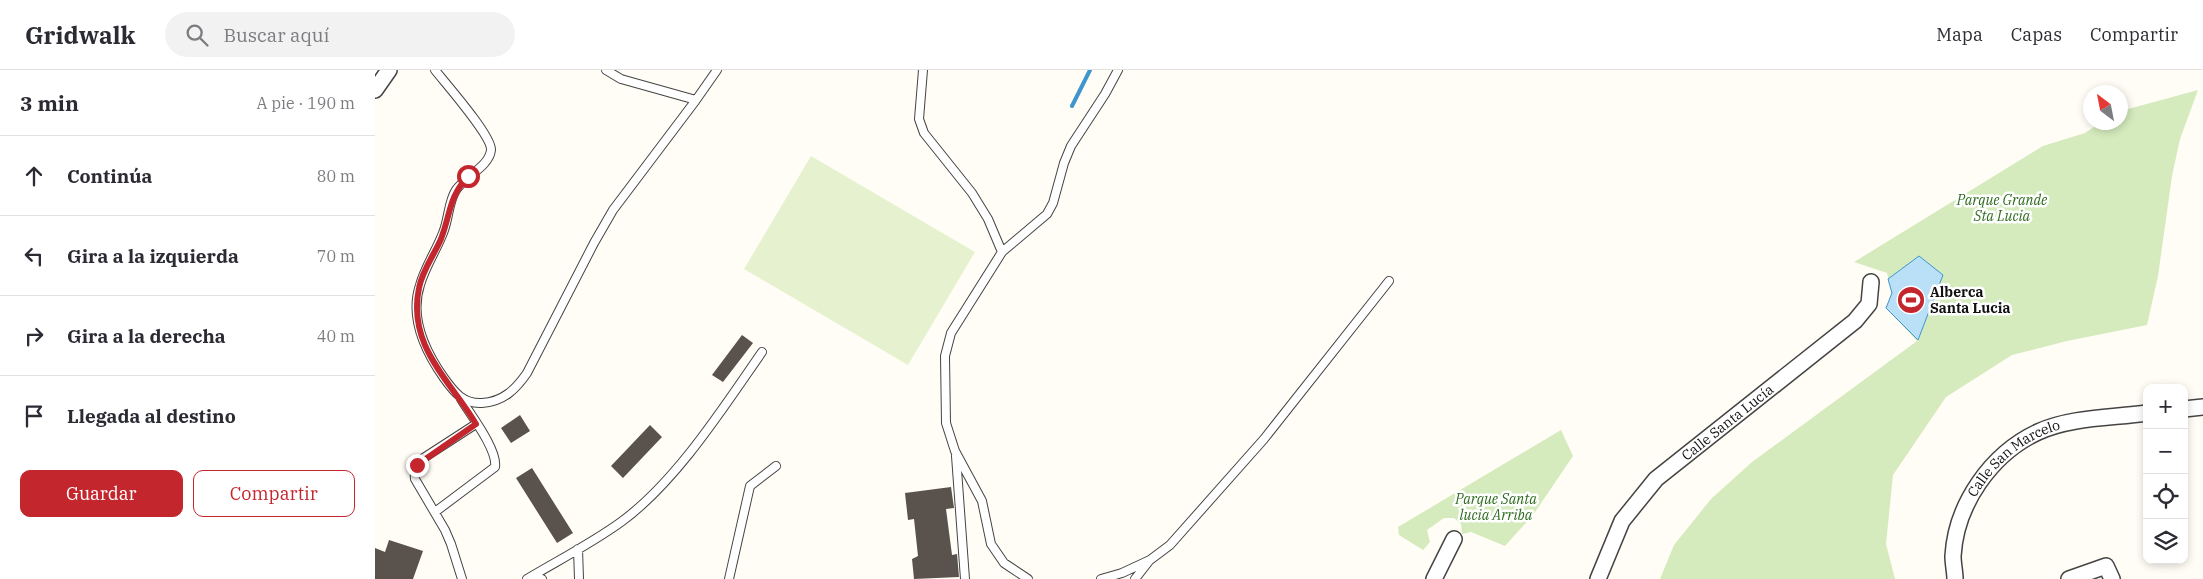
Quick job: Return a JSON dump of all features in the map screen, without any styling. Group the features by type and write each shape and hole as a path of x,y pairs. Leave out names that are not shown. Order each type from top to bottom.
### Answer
{"street":[{"path":"375,90 389,70"},
{"name":"Calle Santa Lucía","path":"1598,579 1622,522 1656,479 1855,321 1869,304 1871,282"},
{"path":"2188,408 2203,406"},
{"name":"Calle San Marcelo","path":"1955,579 1953,556 1959,526 1970,497 1988,472 2011,448 2039,432 2071,423 2143,414"},
{"path":"1434,579 1454,539"},
{"path":"2069,579 2109,573"}],"lane":[{"path":"435,70 477,123 491,148 489,157 483,165 468,176 456,190 444,230 419,287 417,312 420,336 433,362 451,389 461,399 496,460 495,467 435,512"},
{"path":"606,70 621,78 696,100"},
{"path":"461,399 474,404 487,403 501,399 516,388 527,373 613,210 717,70"},
{"path":"923,70 919,119 925,133 972,193 989,219 1002,252"},
{"path":"1028,579 1004,563 991,544 981,501 955,452 946,424 945,356 951,333 1002,252 1047,214 1053,203 1064,163 1071,146 1105,94 1118,70"},
{"path":"1101,579 1122,573 1150,560 1170,545 1257,446 1389,281"},
{"path":"530,577 622,522 644,502 706,432 762,352"},
{"path":"462,579 451,544 435,512 415,479 417,465 476,424"},
{"path":"955,452 965,579"},
{"path":"729,579 751,486 776,466"},
{"path":"578,549 579,579"},
{"path":"1135,579 1150,560"},
{"path":"530,577 542,579"}],"green space":[{"name":"Parque Grande Sta Lucia","path":"2198,90 2180,139 2172,176 2158,276 2147,325 2067,341 2012,355 1946,397 1893,475 1886,544 1895,579 1660,579 1674,545 1711,499 1752,462 1917,341 1886,308 1892,293 1887,273 1854,262 2043,146 2090,130 2128,130 2128,109"},
{"path":"811,156 975,252 908,365 744,269"},
{"name":"Parque Santa lucia Arriba","path":"1561,430 1573,456 1533,515 1505,546 1471,532 1462,534 1461,524 1454,518 1444,518 1427,530 1430,542 1423,550 1399,535 1398,527"}],"water":[{"name":"Alberca Santa Lucia","path":"1919,256 1943,275 1918,340 1886,308 1892,293 1888,279"}],"building":[{"path":"742,335 753,343 723,382 712,375"},
{"path":"520,415 530,431 511,443 501,428"},
{"path":"650,425 662,437 623,478 611,466"},
{"path":"532,468 573,533 557,543 516,478"},
{"path":"951,487 954,508 946,509 952,555 957,554 959,577 914,579 912,559 918,556 914,519 908,520 905,493"},
{"path":"389,540 423,551 413,579 375,579 375,548 385,552"}],"waterway":[{"path":"1072,106 1090,70"}],"place":[{"name":"Alberca Santa Lucia","path":"1911,300"}],"route":[{"path":"417,465 422,459 476,424 461,399 451,389 433,362 420,336 417,312 419,287 444,230 449,208 456,190 468,176"}]}
